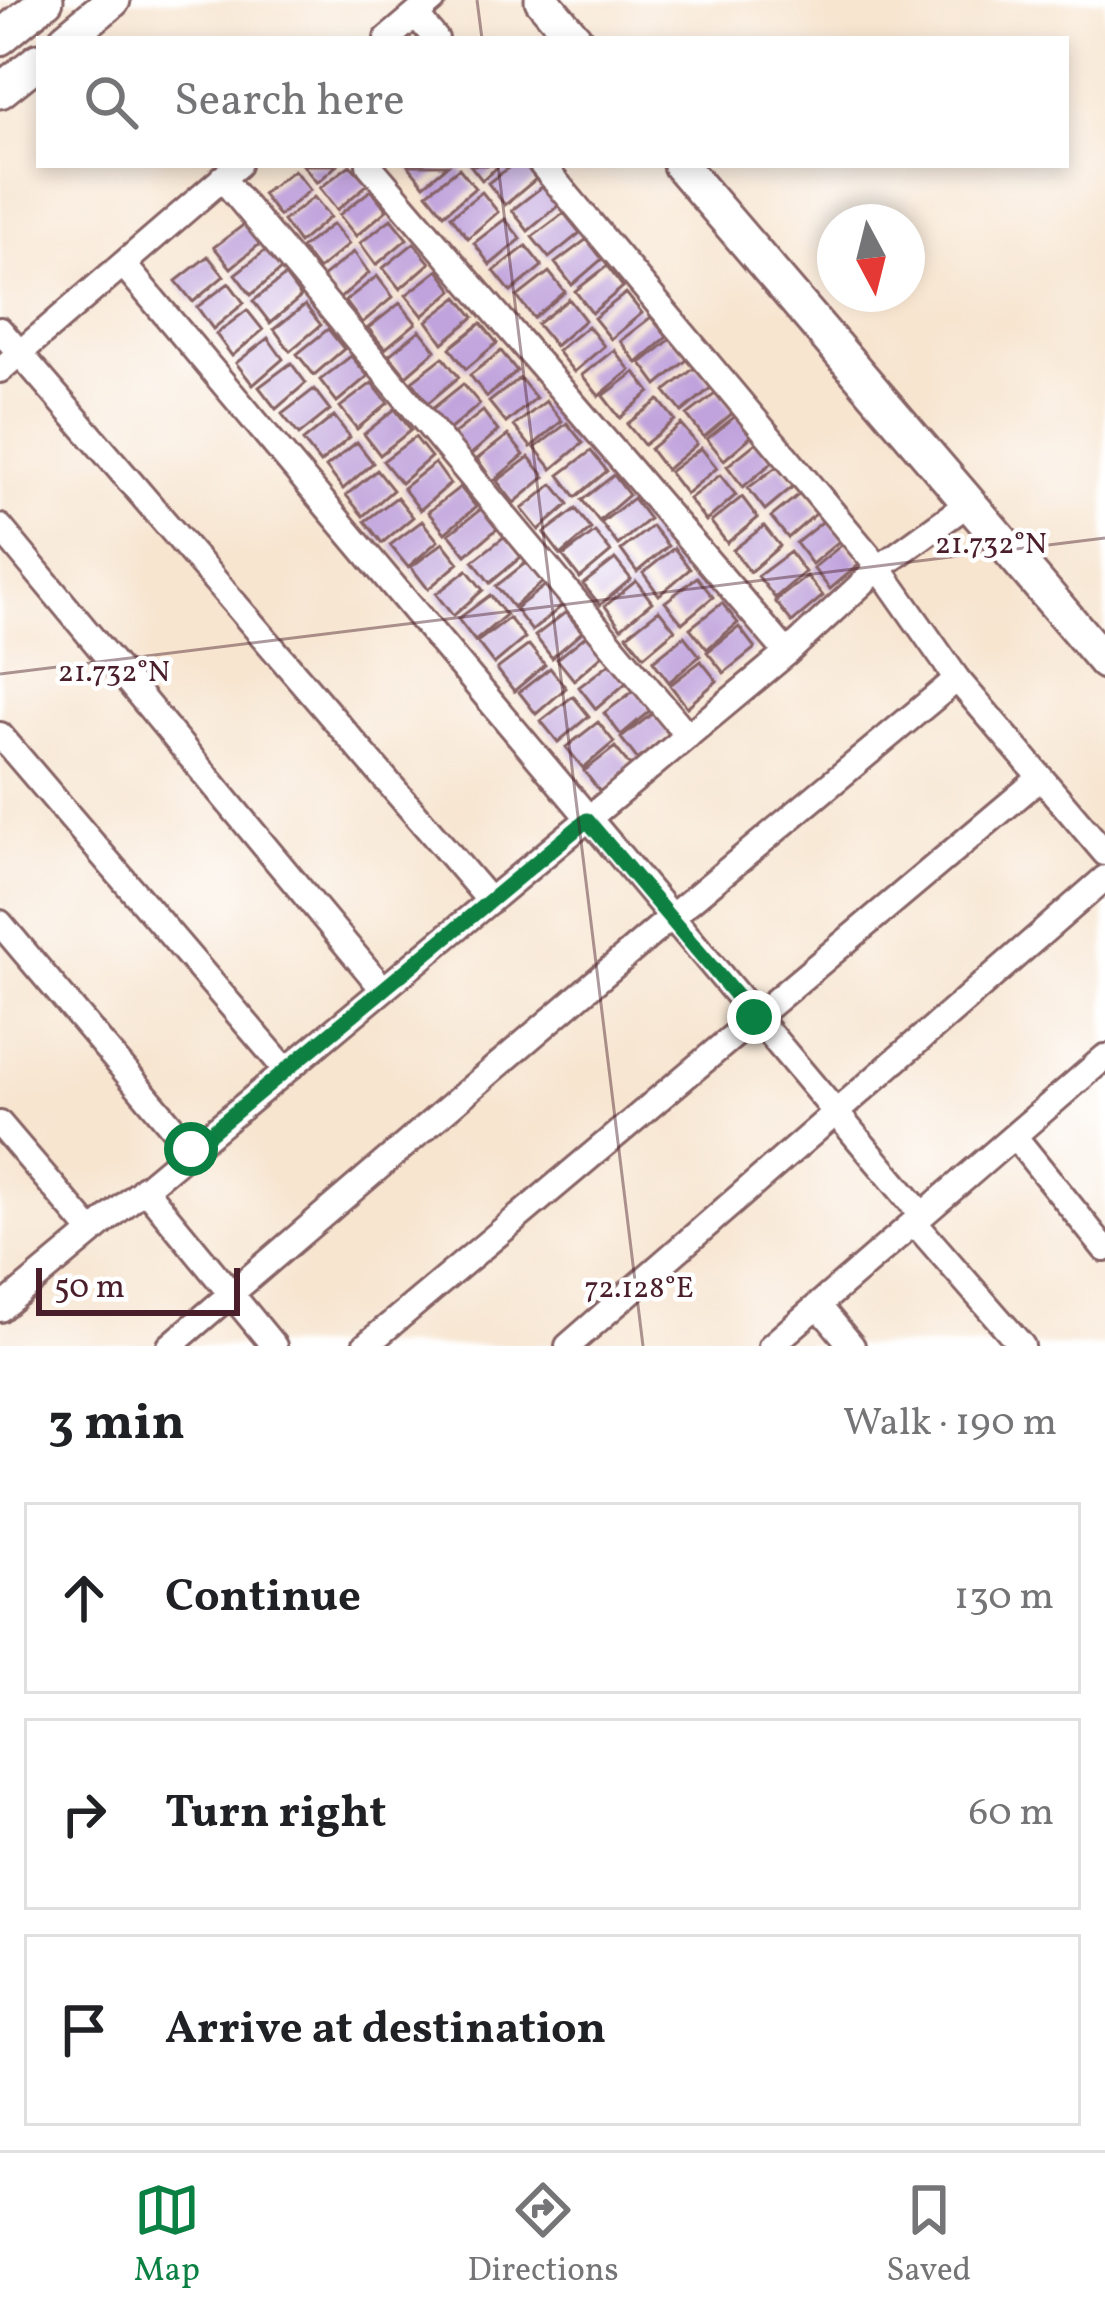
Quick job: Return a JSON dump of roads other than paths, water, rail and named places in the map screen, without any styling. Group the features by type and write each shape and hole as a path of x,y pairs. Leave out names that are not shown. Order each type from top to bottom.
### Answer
{"street":[{"path":"0,38 46,0"},
{"path":"70,36 113,0"},
{"path":"542,0 572,36"},
{"path":"390,36 424,7 435,36"},
{"path":"0,91 36,62"},
{"path":"371,168 787,653"},
{"path":"545,168 879,568 957,679 1105,853"},
{"path":"683,168 1105,662"},
{"path":"9,362 230,171 688,736"},
{"path":"123,264 837,1115 1022,1346"},
{"path":"0,330 9,362 490,901"},
{"path":"0,1309 787,653 879,568 970,502"},
{"path":"0,527 383,989"},
{"path":"170,1346 957,679"},
{"path":"0,735 286,1070"},
{"path":"365,1346 1040,778"},
{"path":"568,1346 1105,878"},
{"path":"0,923 191,1149"},
{"path":"771,1346 1105,1058"},
{"path":"0,1124 92,1232"},
{"path":"1014,1136 1105,1249"},
{"path":"144,1188 274,1346"},
{"path":"818,1305 852,1346"}]}
